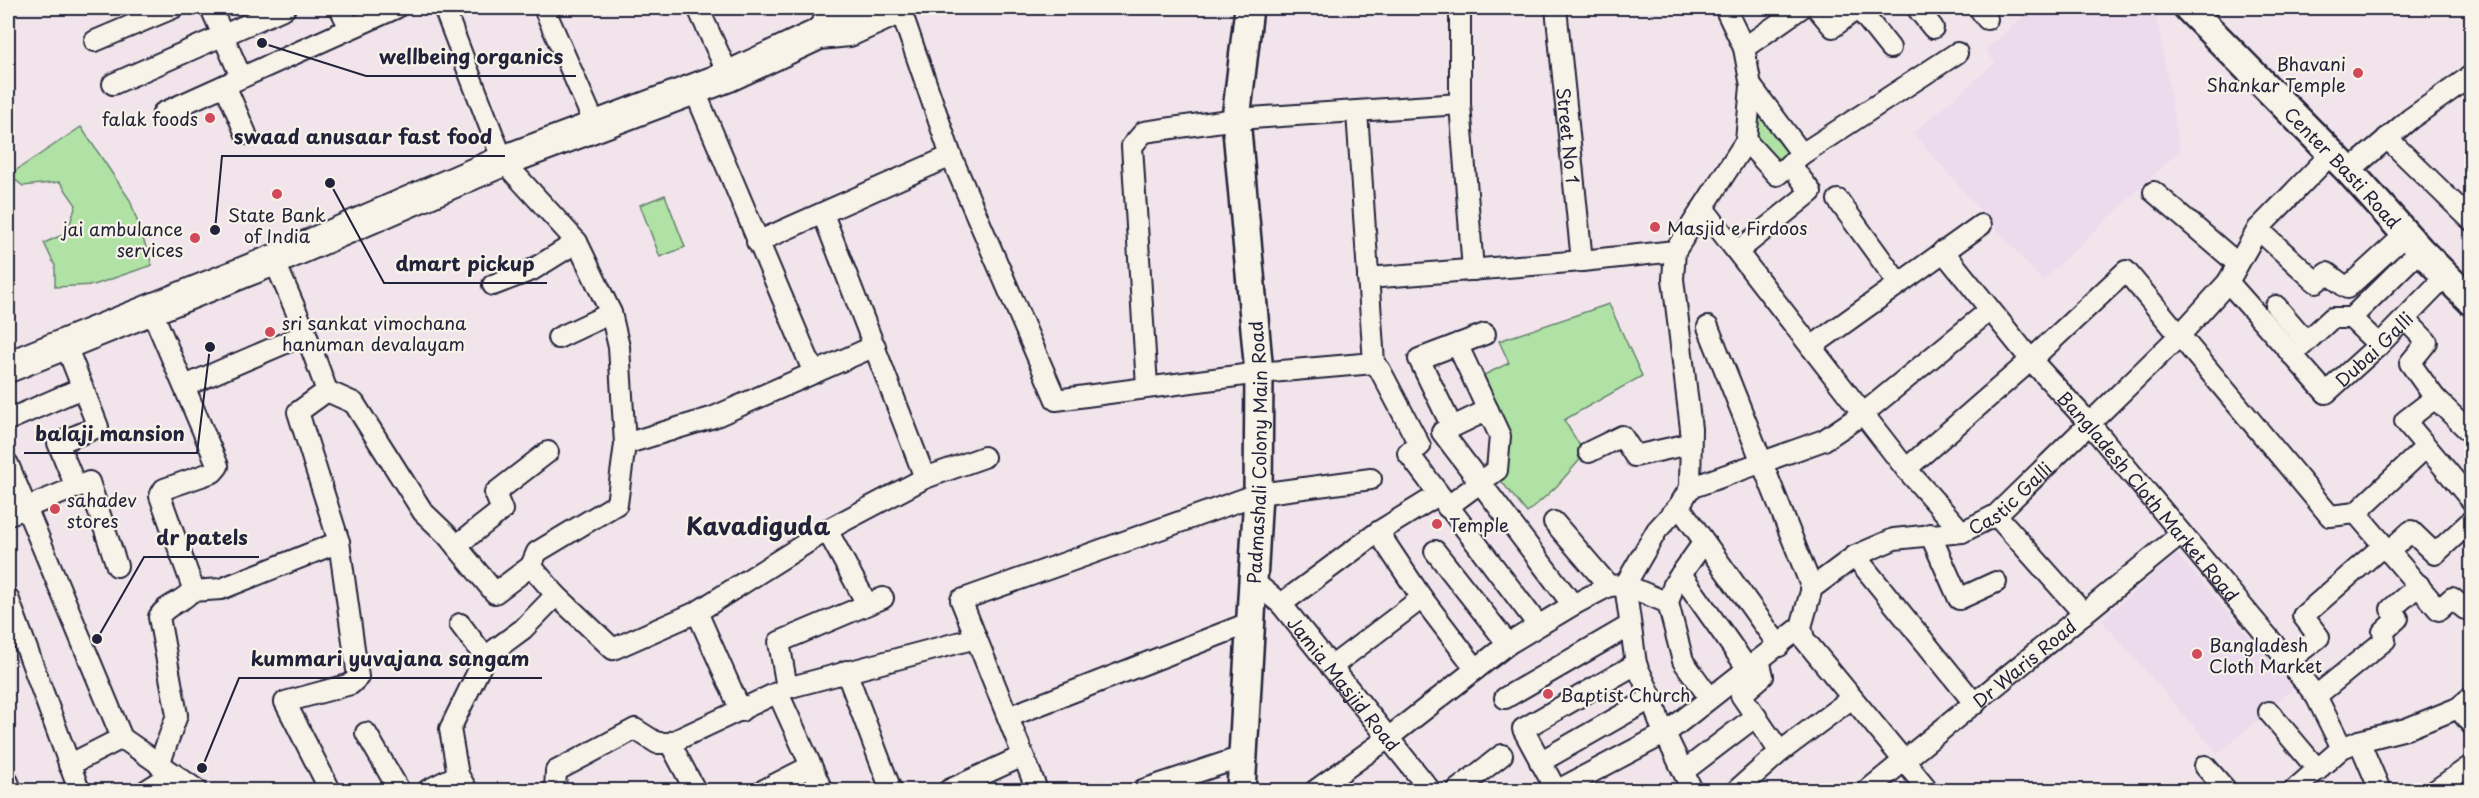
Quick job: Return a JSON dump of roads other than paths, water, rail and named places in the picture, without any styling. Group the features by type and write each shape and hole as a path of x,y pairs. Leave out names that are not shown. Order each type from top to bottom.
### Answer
{"main road":[{"path":"819,34 839,12 848,8"},
{"path":"8,367 274,260 502,161 729,76 819,34 849,31 900,8"}],"street":[{"path":"95,41 173,8"},
{"path":"211,8 225,35 246,134"},
{"path":"113,84 285,8"},
{"path":"340,8 350,28"},
{"path":"163,113 396,8"},
{"path":"274,260 306,334 327,391 354,403 423,512 456,546 495,593 531,566 537,552 617,504 625,444 620,347 611,313 577,242 502,161 444,8"},
{"path":"544,8 596,127"},
{"path":"698,8 729,76"},
{"path":"900,8 951,156 1056,400 1147,386 1374,363"},
{"path":"1249,8 1254,8"},
{"name":"Padmashali Colony Main Road","path":"1241,790 1245,756 1249,623 1254,582 1258,494 1259,373 1236,119 1249,8"},
{"path":"1460,8 1460,104 1473,270"},
{"name":"Street No 1","path":"1556,8 1582,261"},
{"path":"1316,790 1388,738 1508,644 1573,605 1617,586 1657,530 1679,506 1690,488 1691,429 1673,279 1675,251 1746,141 1751,86 1744,48 1725,8"},
{"path":"1817,8 1833,27 1858,8 1890,48"},
{"path":"1917,8 1933,28"},
{"name":"Center Basti Road","path":"2188,8 2340,162 2472,302"},
{"path":"1744,48 1794,9"},
{"path":"1746,141 1777,175 1796,159 1957,53"},
{"name":"Castic Galli","path":"1812,588 1855,556 1894,539 1962,532 1996,515 2180,335 2228,282 2258,229 2340,162 2387,138 2472,75"},
{"path":"1738,251 1811,192 1796,159 1751,86"},
{"path":"694,89 814,373"},
{"path":"1147,386 1132,146 1144,132 1236,119 1460,104"},
{"path":"1356,112 1374,363 1380,370 1420,446 1408,453 1442,501 1538,625"},
{"path":"2387,138 2472,220"},
{"path":"757,242 951,156"},
{"path":"2154,192 2238,264"},
{"path":"1838,200 1899,284"},
{"path":"1703,208 1906,469 1962,532"},
{"path":"823,214 925,478"},
{"path":"1811,347 1981,225"},
{"path":"2258,229 2316,282 2327,273 2347,288 2413,242"},
{"path":"493,285 532,270 577,242"},
{"path":"2351,318 2413,242"},
{"path":"1368,278 1582,261 1675,251"},
{"name":"Bangladesh Cloth Market Road","path":"1943,251 2031,360 2090,424 2180,535 2288,661 2316,696 2380,790"},
{"path":"1906,469 2031,360 2126,271 2330,516 2356,513 2426,447"},
{"name":"Dubai Galli","path":"2228,282 2326,393 2379,345 2446,275"},
{"path":"2276,306 2306,341"},
{"path":"151,309 218,466 213,472 164,489 159,496 191,580 192,591"},
{"path":"1690,488 1824,440 1864,413 1990,310"},
{"path":"558,338 611,313"},
{"path":"2292,355 2332,318 2351,318 2379,345"},
{"path":"2405,319 2427,342 2410,363 2435,398 2472,434"},
{"path":"1708,327 1812,588 1801,627 1804,639 1928,790"},
{"path":"185,386 306,334"},
{"path":"1452,427 1419,359 1485,334"},
{"path":"65,343 98,427 58,443 75,486"},
{"path":"1281,604 1378,532 1497,471 1500,436 1457,344"},
{"path":"625,444 714,417 875,346"},
{"path":"8,420 82,388"},
{"path":"327,391 298,412 339,542 358,677 351,684 285,702 330,790"},
{"path":"2435,398 2405,421 2472,501"},
{"path":"1488,410 1442,432 1573,605"},
{"path":"1589,452 1622,436 1635,456 1689,444"},
{"path":"456,546 502,510 495,493 548,452"},
{"path":"531,566 556,595 612,649 697,612 827,530 925,478 984,456"},
{"path":"8,464 17,512 122,738 197,790"},
{"path":"1037,790 961,600 1258,494 1371,479"},
{"path":"17,512 89,482 117,566"},
{"path":"1679,506 1779,646"},
{"path":"2356,513 2439,610 2452,598 2465,609 2472,608"},
{"path":"1996,515 2084,614"},
{"path":"2288,661 2319,637 2303,616 2386,549 2411,531 2435,554 2472,520"},
{"path":"1554,522 1617,586 1668,603"},
{"path":"822,790 783,691 779,642 875,601 827,530"},
{"path":"1378,532 1422,598 1476,669"},
{"path":"1930,534 1959,599 1996,582"},
{"name":"Dr Waris Road","path":"1868,790 2180,535"},
{"path":"147,790 165,770 177,715 176,699 159,631 159,618 163,609 192,591 221,590 339,542"},
{"path":"1704,542 1674,584 1668,603 1683,661 1710,698"},
{"path":"1435,551 1508,644"},
{"path":"1855,556 1975,704"},
{"path":"1681,574 1762,676 1741,695 1780,752"},
{"name":"Jamia Masjid Road","path":"1254,582 1281,604 1430,790"},
{"path":"2316,696 2385,640 2383,632 2398,618 2391,609 2419,585"},
{"path":"1617,586 1629,626 1636,664 1652,698 1659,721 1692,790"},
{"path":"428,790 462,783 450,729 485,657 523,629 556,595"},
{"path":"8,598 78,790"},
{"path":"1331,667 1422,598"},
{"path":"697,612 741,711"},
{"path":"1008,717 1249,623"},
{"path":"460,624 485,657"},
{"path":"1505,698 1629,626"},
{"path":"1636,664 1523,729 1557,790 1666,733 1801,627"},
{"path":"555,790 556,771 635,729 657,743 670,743 783,691 846,671 976,638"},
{"path":"846,671 891,790"},
{"path":"1540,762 1652,698"},
{"path":"1737,790 1780,752 1852,698"},
{"path":"2294,790 2350,744 2406,729 2465,702 2472,725"},
{"path":"2269,712 2318,770"},
{"path":"1684,771 1756,716"},
{"path":"366,733 399,790"},
{"path":"69,765 122,738"},
{"path":"670,743 695,790"},
{"path":"1457,790 1502,755"},
{"path":"949,790 1023,756"},
{"path":"1143,790 1245,756"},
{"path":"2436,790 2472,765"},
{"path":"764,790 811,766"},
{"path":"2205,766 2226,790"},
{"path":"8,782 10,790"}],"place":[{"name":"wellbeing organics","path":"262,43"},
{"name":"Bhavani Shankar Temple","path":"2358,73"},
{"name":"falak foods","path":"210,118"},
{"name":"dmart pickup","path":"330,183"},
{"name":"State Bank of India","path":"277,194"},
{"name":"Masjid e Firdoos","path":"1655,227"},
{"name":"swaad anusaar fast food","path":"215,230"},
{"name":"jai ambulance services","path":"195,238"},
{"name":"sri sankat vimochana hanuman devalayam","path":"270,332"},
{"name":"balaji mansion","path":"210,347"},
{"name":"sahadev stores","path":"55,509"},
{"name":"Temple","path":"1437,524"},
{"name":"dr patels","path":"97,639"},
{"name":"Bangladesh Cloth Market","path":"2197,654"},
{"name":"Baptist Church","path":"1548,694"},
{"name":"kummari yuvajana sangam","path":"202,768"}],"district":[{"name":"Kavadiguda","path":"758,525"}]}
